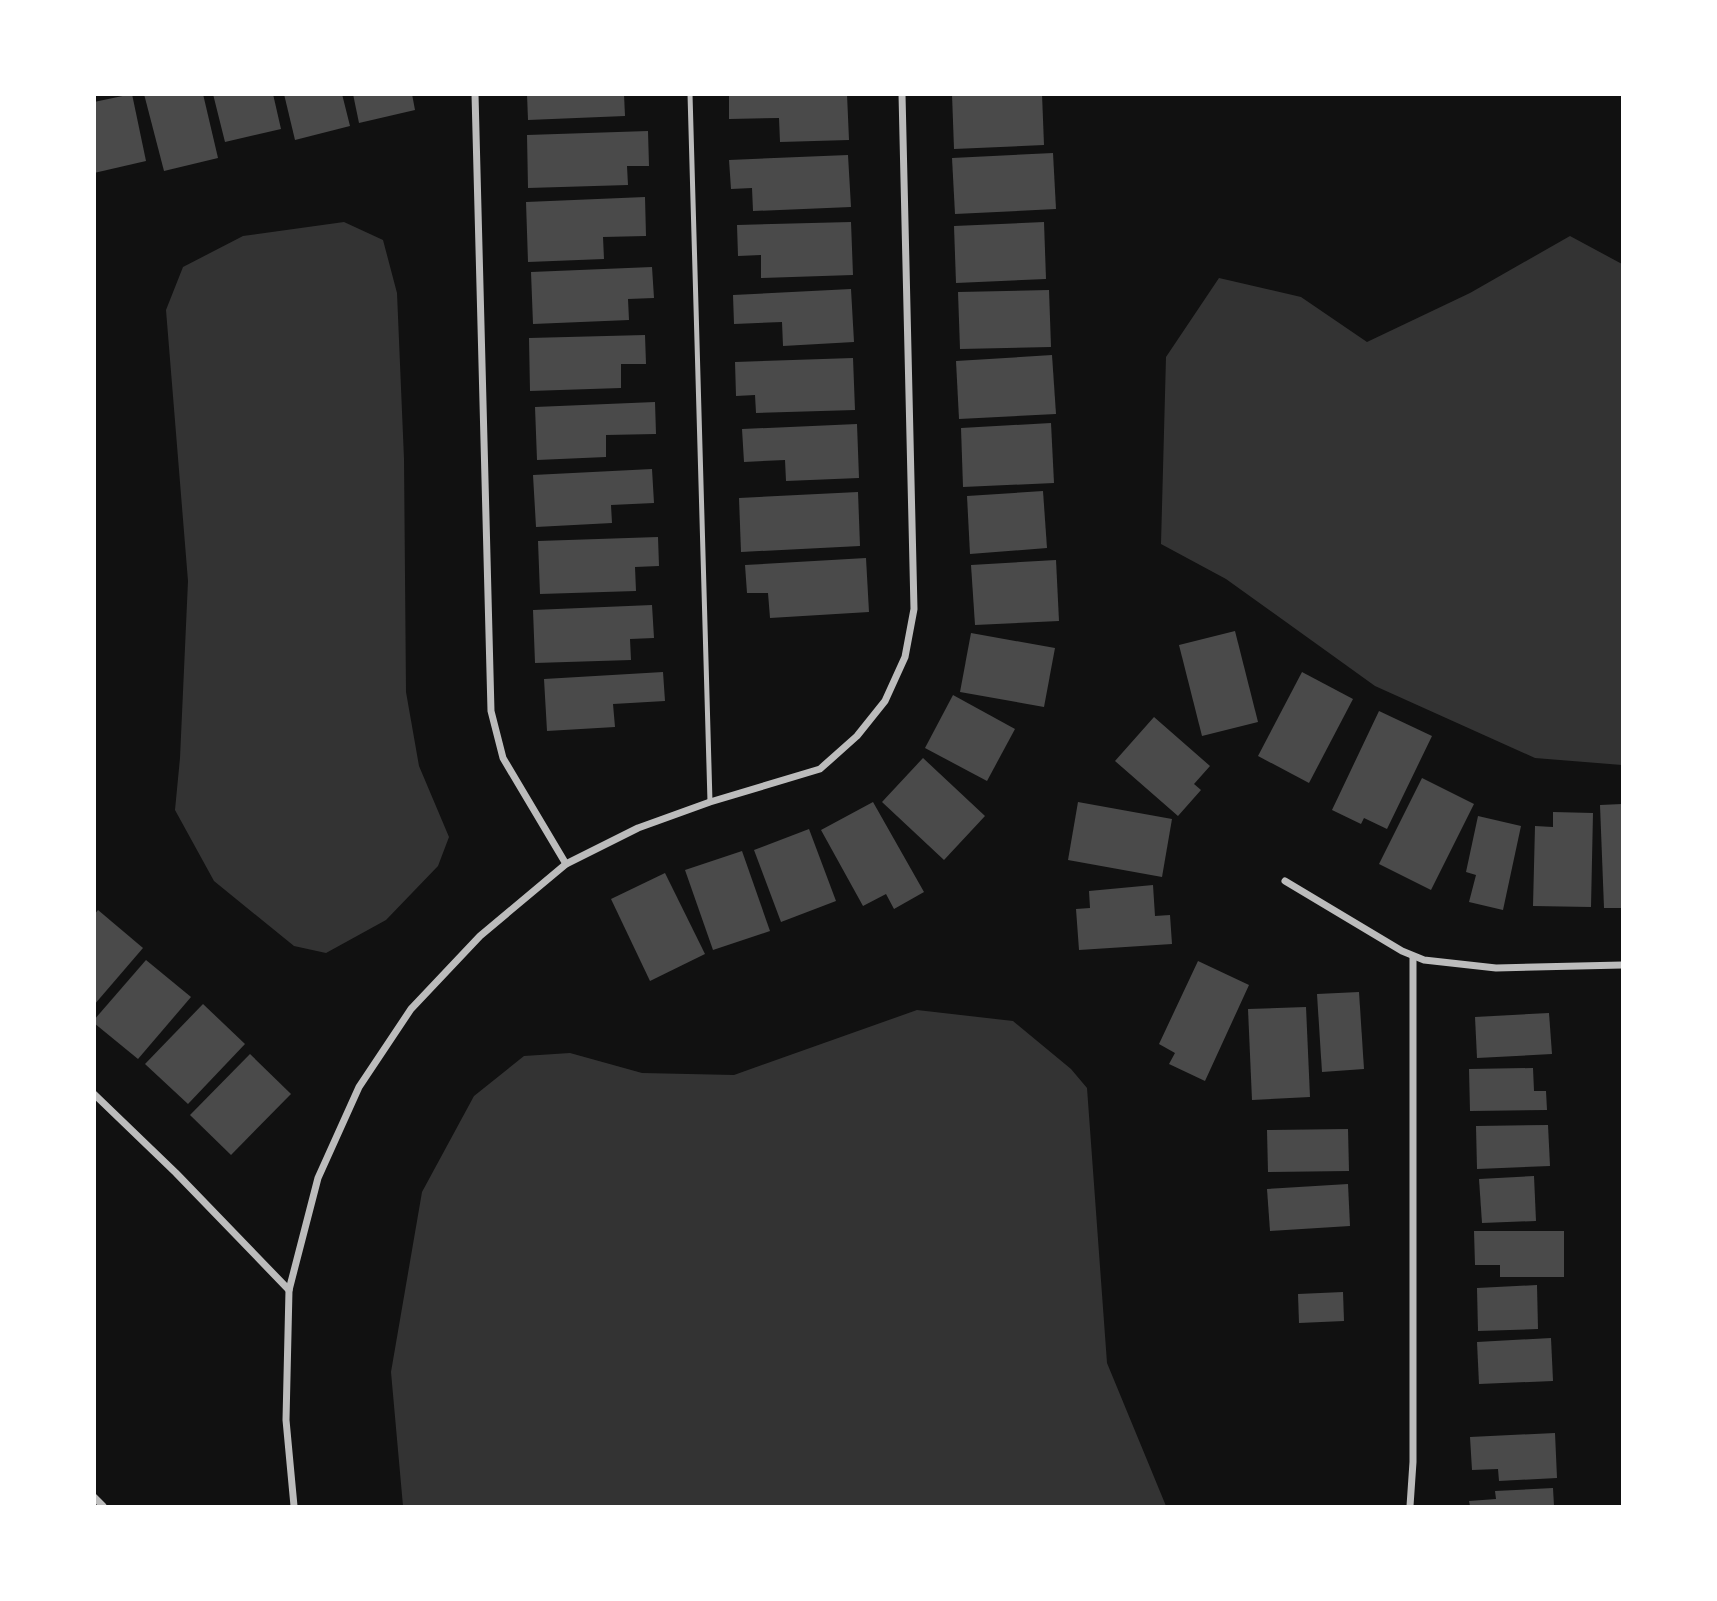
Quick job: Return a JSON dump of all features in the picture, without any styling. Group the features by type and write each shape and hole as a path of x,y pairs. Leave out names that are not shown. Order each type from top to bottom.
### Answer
{"street":[{"path":"475,94 491,711 503,758 566,864"},
{"path":"294,1507 286,1420 289,1290 318,1178 359,1087 411,1009 480,936 566,864 638,828 710,802 820,769 857,736 885,701 905,657 914,608 902,94"},
{"path":"1285,881 1413,957 1452,965 1496,968 1622,965"},
{"path":"1410,1507 1413,1462 1413,957"},
{"path":"94,1094 176,1173 289,1290"},
{"path":"94,1497 103,1507"}],"lane":[{"path":"690,94 710,802"}],"shaded area":[{"path":"344,222 383,240 397,293 404,459 406,692 419,766 449,837 438,866 386,920 326,953 294,946 214,881 175,810 188,581 166,310 183,267 243,236"},
{"path":"1570,236 1622,264 1622,765 1535,758 1375,686 1226,579 1161,544 1166,357 1219,278 1301,297 1367,342 1470,293"},
{"path":"917,1010 1013,1021 1071,1069 1087,1088 1107,1363 1166,1506 403,1506 391,1372 422,1192 474,1096 524,1056 570,1053 642,1073 734,1075"}],"building":[{"path":"132,94 146,161 94,173 94,102"},
{"path":"144,94 203,94 218,158 164,171"},
{"path":"213,94 273,94 281,129 225,142"},
{"path":"284,94 342,94 350,126 295,140"},
{"path":"353,94 412,94 415,110 359,123"},
{"path":"527,94 624,94 625,116 528,120"},
{"path":"729,94 847,94 849,140 780,142 779,118 729,119"},
{"path":"952,94 1042,94 1044,145 954,149"},
{"path":"648,131 649,166 627,166 628,185 528,188 527,135"},
{"path":"1053,153 1056,209 955,214 952,158"},
{"path":"848,155 851,207 753,211 752,188 731,189 729,160"},
{"path":"645,197 646,236 603,237 604,259 528,262 526,202"},
{"path":"851,222 853,275 761,278 761,255 738,256 737,225"},
{"path":"1044,222 1046,279 956,283 954,226"},
{"path":"652,267 654,298 628,299 629,320 533,324 531,272"},
{"path":"851,289 854,342 783,346 782,322 734,324 733,295"},
{"path":"1049,290 1051,347 960,349 958,292"},
{"path":"645,335 646,364 621,364 621,388 530,391 529,338"},
{"path":"1052,355 1056,414 959,419 956,361"},
{"path":"853,358 855,410 756,413 755,395 736,396 735,362"},
{"path":"655,402 656,434 606,435 606,457 537,460 535,407"},
{"path":"1051,423 1054,483 963,487 961,428"},
{"path":"857,424 859,478 786,481 785,460 744,462 742,429"},
{"path":"652,469 654,503 611,505 612,523 536,527 533,475"},
{"path":"1043,491 1047,548 970,554 967,496"},
{"path":"858,492 860,546 741,552 739,498"},
{"path":"658,537 659,566 635,567 636,591 540,594 538,541"},
{"path":"866,558 869,612 770,618 768,593 747,593 745,565"},
{"path":"1056,560 1059,621 975,625 971,565"},
{"path":"652,605 654,638 630,639 631,660 535,663 533,610"},
{"path":"1235,631 1258,722 1202,736 1179,645"},
{"path":"971,633 1055,648 1044,707 960,692"},
{"path":"663,672 665,701 613,704 615,727 547,731 544,679"},
{"path":"1302,672 1353,699 1309,783 1258,756"},
{"path":"953,695 1015,729 987,781 925,748"},
{"path":"1379,711 1432,736 1387,829 1364,818 1361,824 1332,810"},
{"path":"1154,717 1210,766 1194,784 1201,790 1178,816 1115,761"},
{"path":"923,758 985,816 944,860 882,802"},
{"path":"1422,778 1474,804 1431,890 1379,864"},
{"path":"873,802 924,892 894,909 886,894 863,906 821,830"},
{"path":"1078,802 1172,819 1162,877 1068,860"},
{"path":"1622,804 1622,908 1604,908 1600,805"},
{"path":"1553,812 1593,813 1591,907 1533,906 1535,826 1553,827"},
{"path":"1478,816 1521,826 1503,910 1469,902 1476,875 1466,872"},
{"path":"809,829 836,901 781,922 754,850"},
{"path":"742,851 770,931 713,950 685,870"},
{"path":"665,873 705,954 650,981 611,899"},
{"path":"1153,885 1155,916 1170,915 1172,944 1079,950 1076,909 1090,908 1089,891"},
{"path":"98,910 143,948 94,1005 94,915"},
{"path":"146,960 191,997 138,1059 94,1023 94,1020"},
{"path":"1198,961 1249,985 1205,1081 1169,1064 1175,1053 1159,1044"},
{"path":"1359,992 1364,1069 1322,1072 1317,994"},
{"path":"203,1004 245,1044 188,1104 145,1064"},
{"path":"1306,1007 1310,1097 1252,1100 1248,1009"},
{"path":"1549,1013 1552,1054 1477,1058 1475,1017"},
{"path":"250,1054 291,1094 231,1155 190,1115"},
{"path":"1533,1068 1534,1091 1546,1091 1547,1110 1470,1111 1469,1069"},
{"path":"1548,1125 1550,1166 1477,1169 1476,1126"},
{"path":"1348,1129 1349,1171 1268,1172 1267,1130"},
{"path":"1534,1176 1536,1221 1482,1223 1479,1179"},
{"path":"1348,1184 1350,1226 1270,1231 1267,1189"},
{"path":"1474,1231 1564,1231 1564,1277 1500,1277 1500,1265 1475,1265"},
{"path":"1537,1285 1538,1329 1478,1331 1477,1288"},
{"path":"1343,1292 1344,1321 1299,1323 1298,1294"},
{"path":"1551,1338 1553,1381 1479,1384 1477,1342"},
{"path":"1555,1433 1557,1478 1499,1481 1498,1469 1472,1470 1470,1437"},
{"path":"1553,1488 1554,1506 1470,1506 1469,1501 1496,1499 1495,1491"}]}
